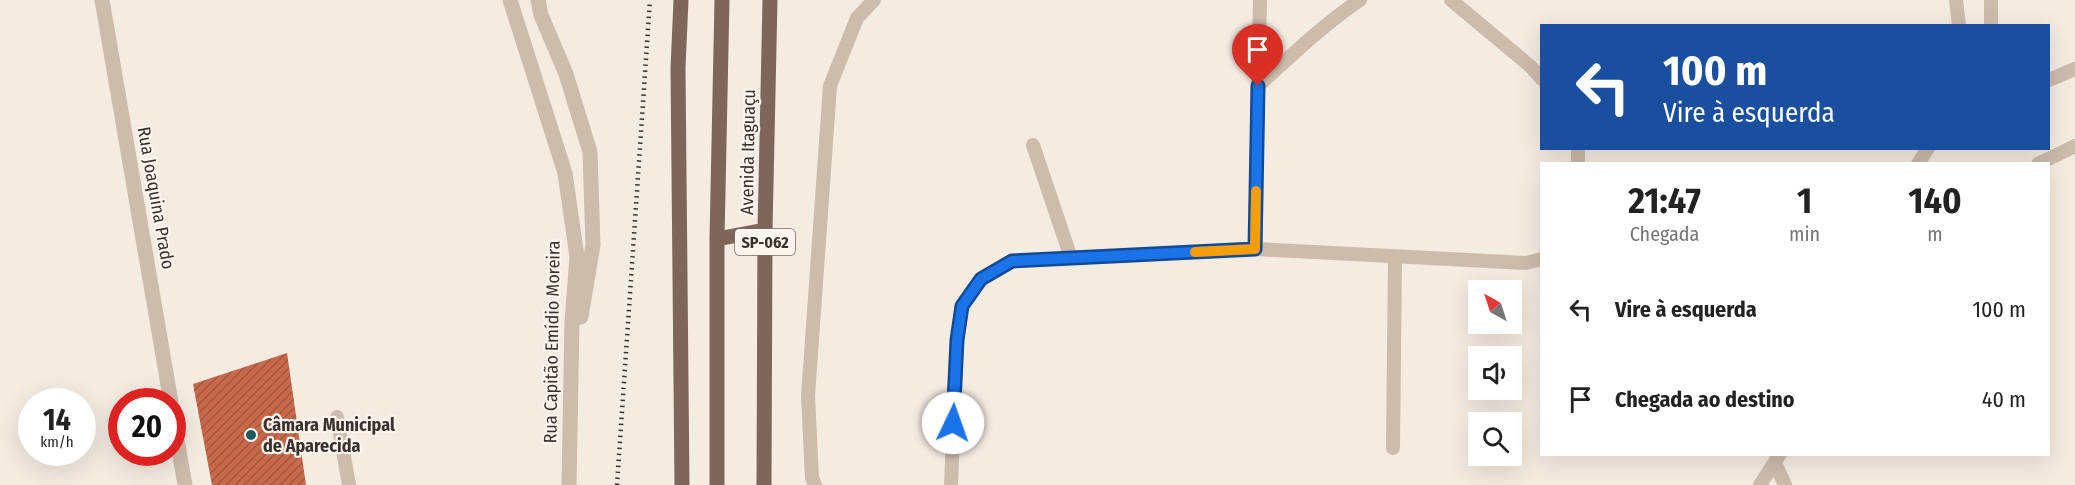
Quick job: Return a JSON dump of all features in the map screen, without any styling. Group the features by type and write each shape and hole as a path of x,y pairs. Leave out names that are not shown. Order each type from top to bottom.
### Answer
{"main road":[{"path":"681,0 678,80 682,485"},
{"name":"Avenida Itaguaçu","path":"717,485 717,239 722,0"},
{"name":"Avenida Itaguaçu","path":"764,485 765,230 770,0"},
{"path":"717,239 765,230"}],"street":[{"name":"Rua Joaquina Prado","path":"102,0 169,388"},
{"name":"Rua Capitão Emídio Moreira","path":"510,0 565,173 577,257 570,382 570,481"},
{"path":"538,0 541,15 566,74 590,152 593,245 570,382"},
{"path":"182,466 185,485"}],"lane":[{"path":"815,485 812,478 808,396 830,86 857,18 874,0"},
{"path":"1255,249 1260,0"},
{"path":"1258,86 1318,32 1360,0"},
{"path":"1451,0 1540,77"},
{"path":"1956,0 1959,24"},
{"path":"1991,0 1991,24"},
{"path":"2050,80 2075,69"},
{"path":"1033,145 1071,258"},
{"path":"2042,162 2075,146"},
{"path":"951,485 957,340 962,306 981,279 1012,261 1255,249 1526,263 1540,260"},
{"path":"1392,448 1395,256"},
{"path":"337,417 349,485"},
{"path":"1760,485 1777,459"},
{"path":"1777,459 1785,485"}],"building":[{"name":"Câmara Municipal de Aparecida","path":"287,353 306,485 212,485 193,384"}],"railway":[{"path":"617,485 650,0"}],"slow traffic":[{"path":"1195,252 1255,249 1256,191"}],"place":[{"name":"Câmara Municipal de Aparecida","path":"251,435"}],"route":[{"path":"953,423 957,340 962,306 981,279 1012,261 1255,249 1258,86"}]}
